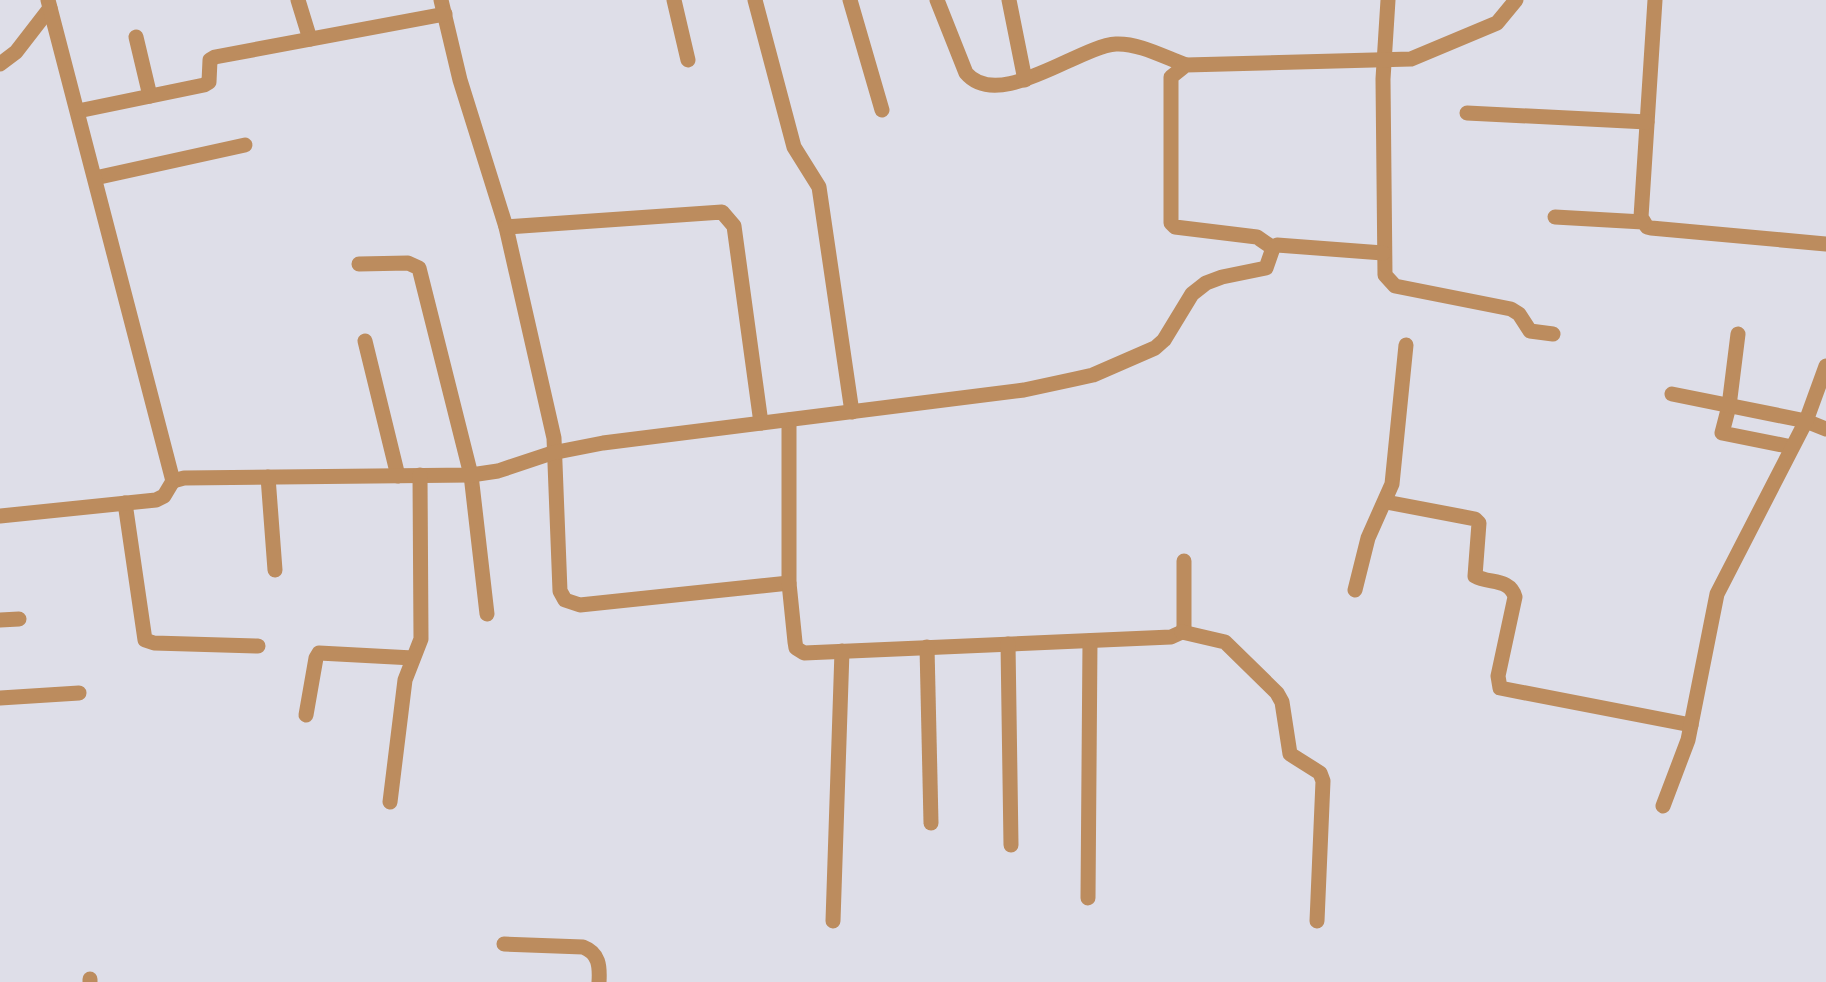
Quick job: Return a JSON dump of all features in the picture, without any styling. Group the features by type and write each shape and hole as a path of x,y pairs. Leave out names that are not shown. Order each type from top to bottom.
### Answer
{"street":[{"path":"298,0 310,39"},
{"path":"674,0 688,60"},
{"path":"755,0 794,147 819,187 852,412"},
{"path":"850,0 882,110"},
{"path":"937,0 966,73 973,80 984,84 1025,80 1092,50 1114,44 1131,45 1186,65 1383,61 1426,55 1482,31 1505,16 1516,0"},
{"path":"1009,0 1025,80"},
{"path":"1388,0 1383,61 1385,275 1395,286 1511,309 1519,314 1530,330 1553,334"},
{"path":"1643,222 1641,217 1655,0"},
{"path":"0,64 16,52 45,6"},
{"path":"45,6 78,111 173,481"},
{"path":"78,111 209,82 208,65 214,57 310,39 443,7 460,80 506,227 554,438 552,453 560,591 565,600 573,605 789,584"},
{"path":"136,37 150,96"},
{"path":"1186,65 1171,77 1171,224 1175,227 1257,237 1273,248"},
{"path":"1467,113 1647,122"},
{"path":"95,178 245,145"},
{"path":"506,227 714,211 729,217 734,226 761,423"},
{"path":"1555,217 1643,222 1651,228 1826,244"},
{"path":"1273,248 1281,245 1383,253"},
{"path":"0,516 156,500 164,495 173,481 184,478 471,475 498,471 552,453 603,443 1024,390 1093,375 1155,348 1164,340 1192,294 1206,283 1222,277 1266,268 1273,248"},
{"path":"359,264 408,263 419,268 471,475 487,614"},
{"path":"1738,334 1729,406 1722,431 1724,434 1792,447"},
{"path":"365,341 398,476"},
{"path":"1354,590 1368,538 1386,502 1392,484 1406,345"},
{"path":"1663,806 1688,740 1718,594 1806,421 1826,366"},
{"path":"1672,394 1806,421 1826,429"},
{"path":"789,420 789,584 796,648 804,653 1171,637 1182,632 1225,642 1277,693 1282,702 1290,754 1320,773 1323,781 1317,921"},
{"path":"390,802 405,680 421,639 420,476"},
{"path":"268,477 275,570"},
{"path":"1386,502 1475,519 1479,523 1475,576 1506,584 1513,590 1515,597 1498,676 1500,688 1691,725"},
{"path":"125,503 145,640 154,643 258,646"},
{"path":"1182,632 1184,561"},
{"path":"0,620 19,619"},
{"path":"1088,898 1090,641"},
{"path":"1008,644 1011,845"},
{"path":"927,647 931,823"},
{"path":"834,921 842,651"},
{"path":"306,715 316,658 320,653 413,658"},
{"path":"0,698 79,693"},
{"path":"504,944 583,947 591,950 598,959 599,982"}]}
